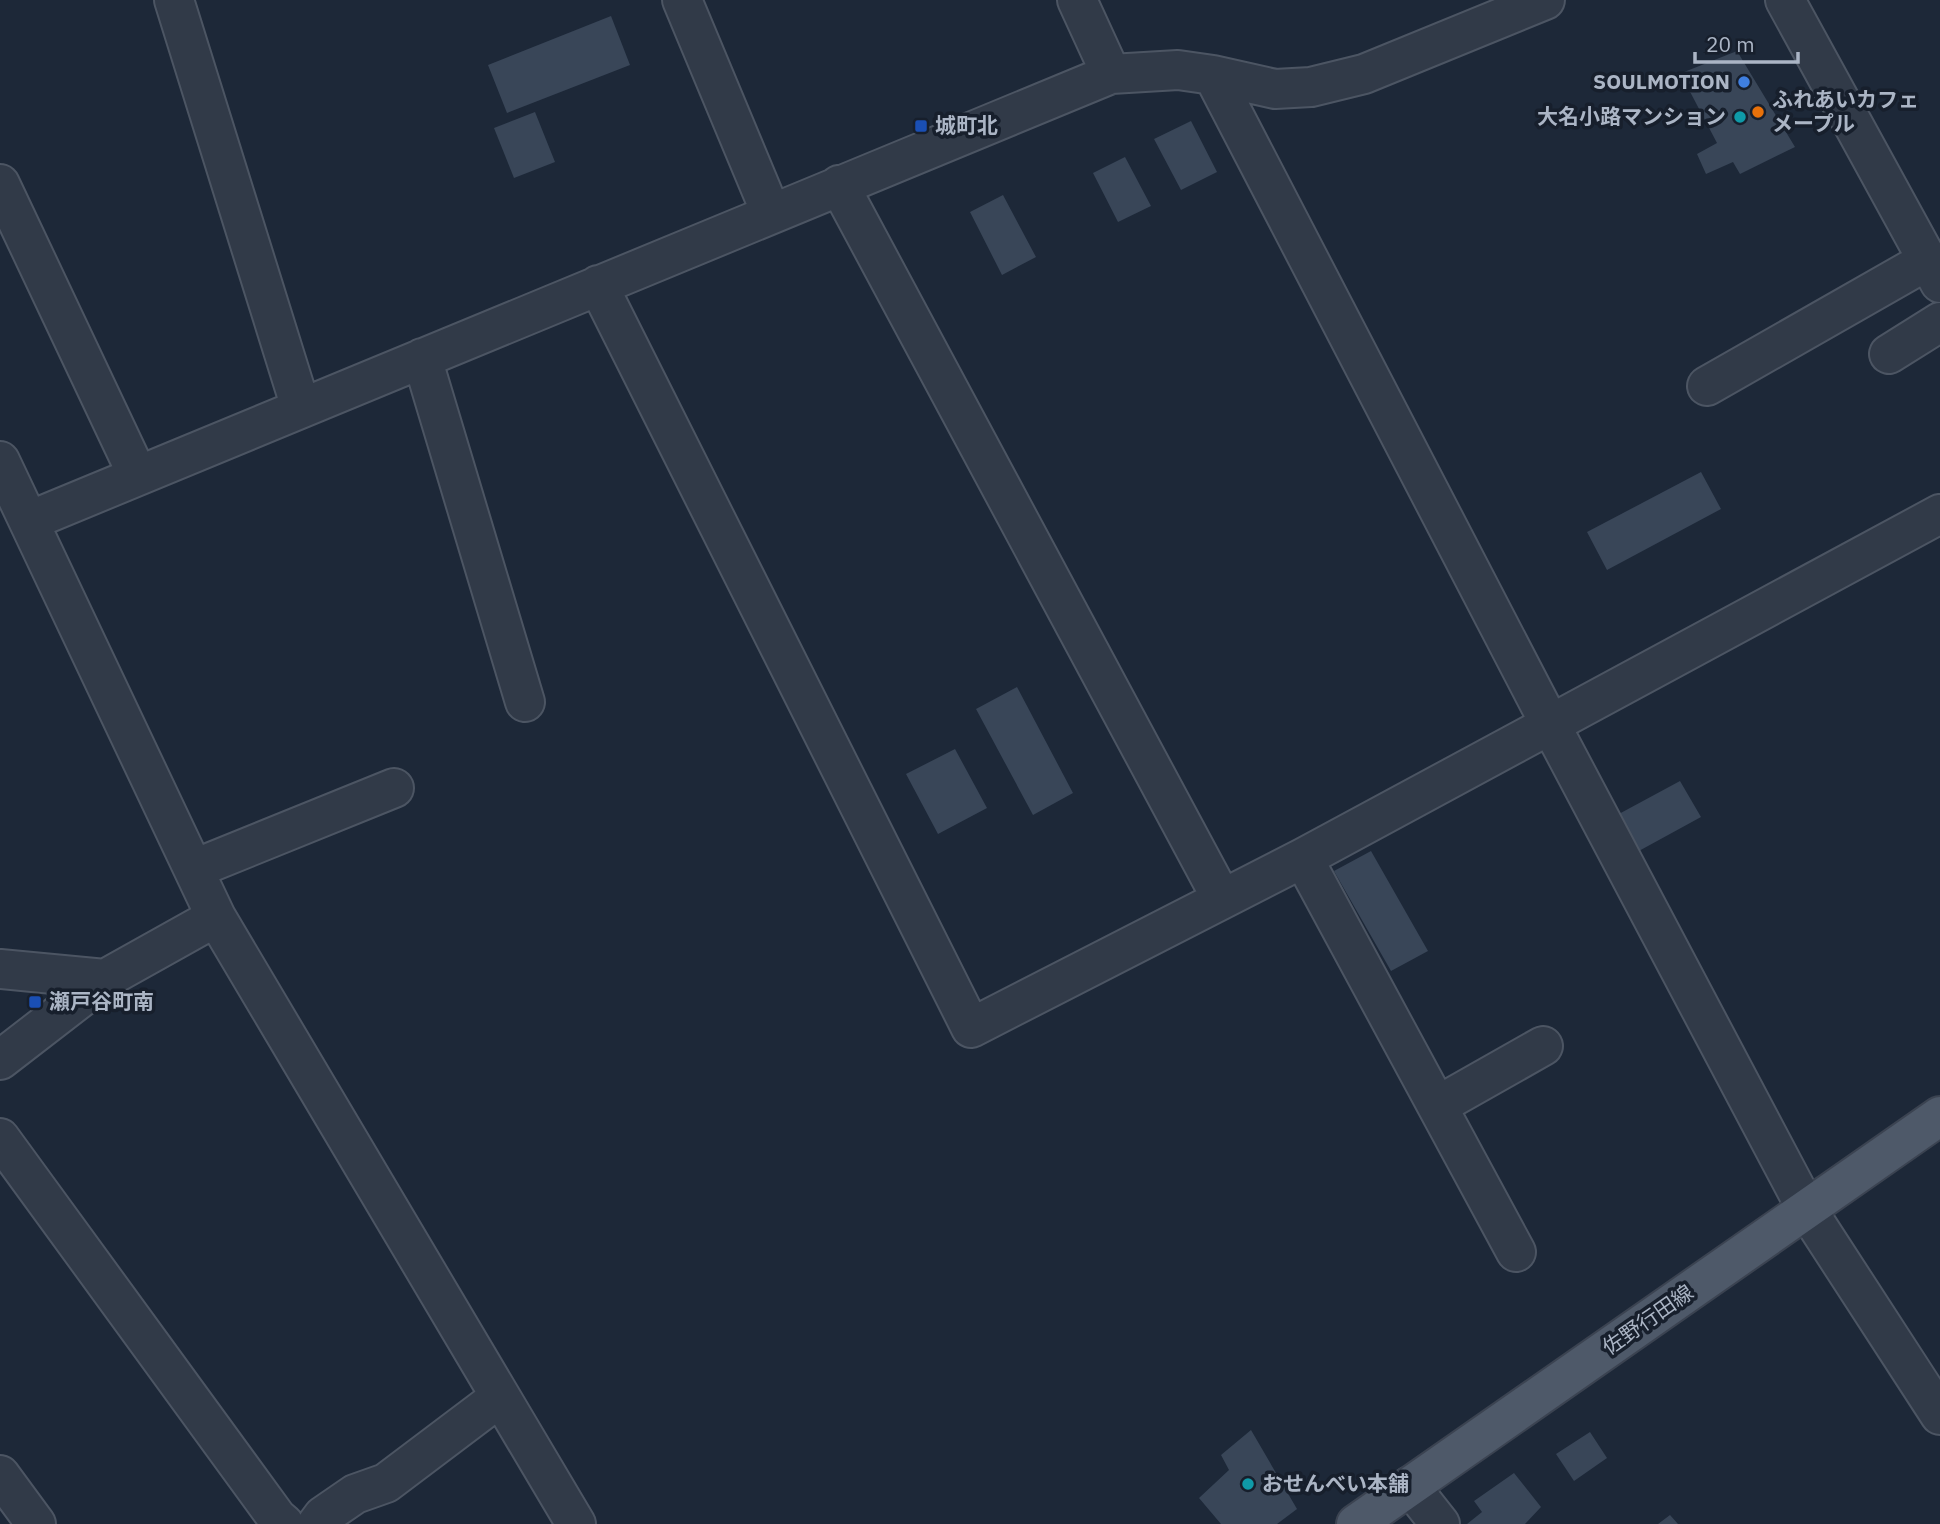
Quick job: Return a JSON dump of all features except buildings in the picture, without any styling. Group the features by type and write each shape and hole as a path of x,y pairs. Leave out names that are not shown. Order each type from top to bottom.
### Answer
{"main road":[{"name":"佐野行田線","path":"1356,1524 1940,1116"}],"street":[{"path":"174,0 301,408"},
{"path":"682,0 771,213"},
{"path":"1077,0 1111,74"},
{"path":"29,520 1111,74 1178,70 1275,89 1311,88 1364,74 1505,7 1545,0"},
{"path":"1707,387 1934,272 1785,0"},
{"path":"1213,75 1550,724 1807,1210 1940,1415"},
{"path":"0,184 137,474"},
{"path":"839,185 1222,899"},
{"path":"598,285 971,1028 1303,858 1940,514"},
{"path":"1889,354 1940,323"},
{"path":"422,358 525,702"},
{"path":"0,461 216,916 576,1524"},
{"path":"194,869 394,788"},
{"path":"1303,858 1516,1252"},
{"path":"0,1059 105,979 216,916"},
{"path":"0,969 105,979"},
{"path":"1437,1106 1543,1046"},
{"path":"0,1138 284,1524"},
{"path":"317,1524 323,1516 355,1494 386,1483 500,1396"},
{"path":"0,1475 36,1524"},
{"path":"1410,1486 1440,1524"}],"place":[{"name":"SOULMOTION","path":"1744,82"},
{"name":"ふれあいカフェ メープル","path":"1758,112"},
{"name":"大名小路マンション","path":"1740,117"},
{"name":"城町北","path":"921,126"},
{"name":"瀬戸谷町南","path":"35,1002"},
{"name":"おせんべい本舗","path":"1248,1484"}]}
